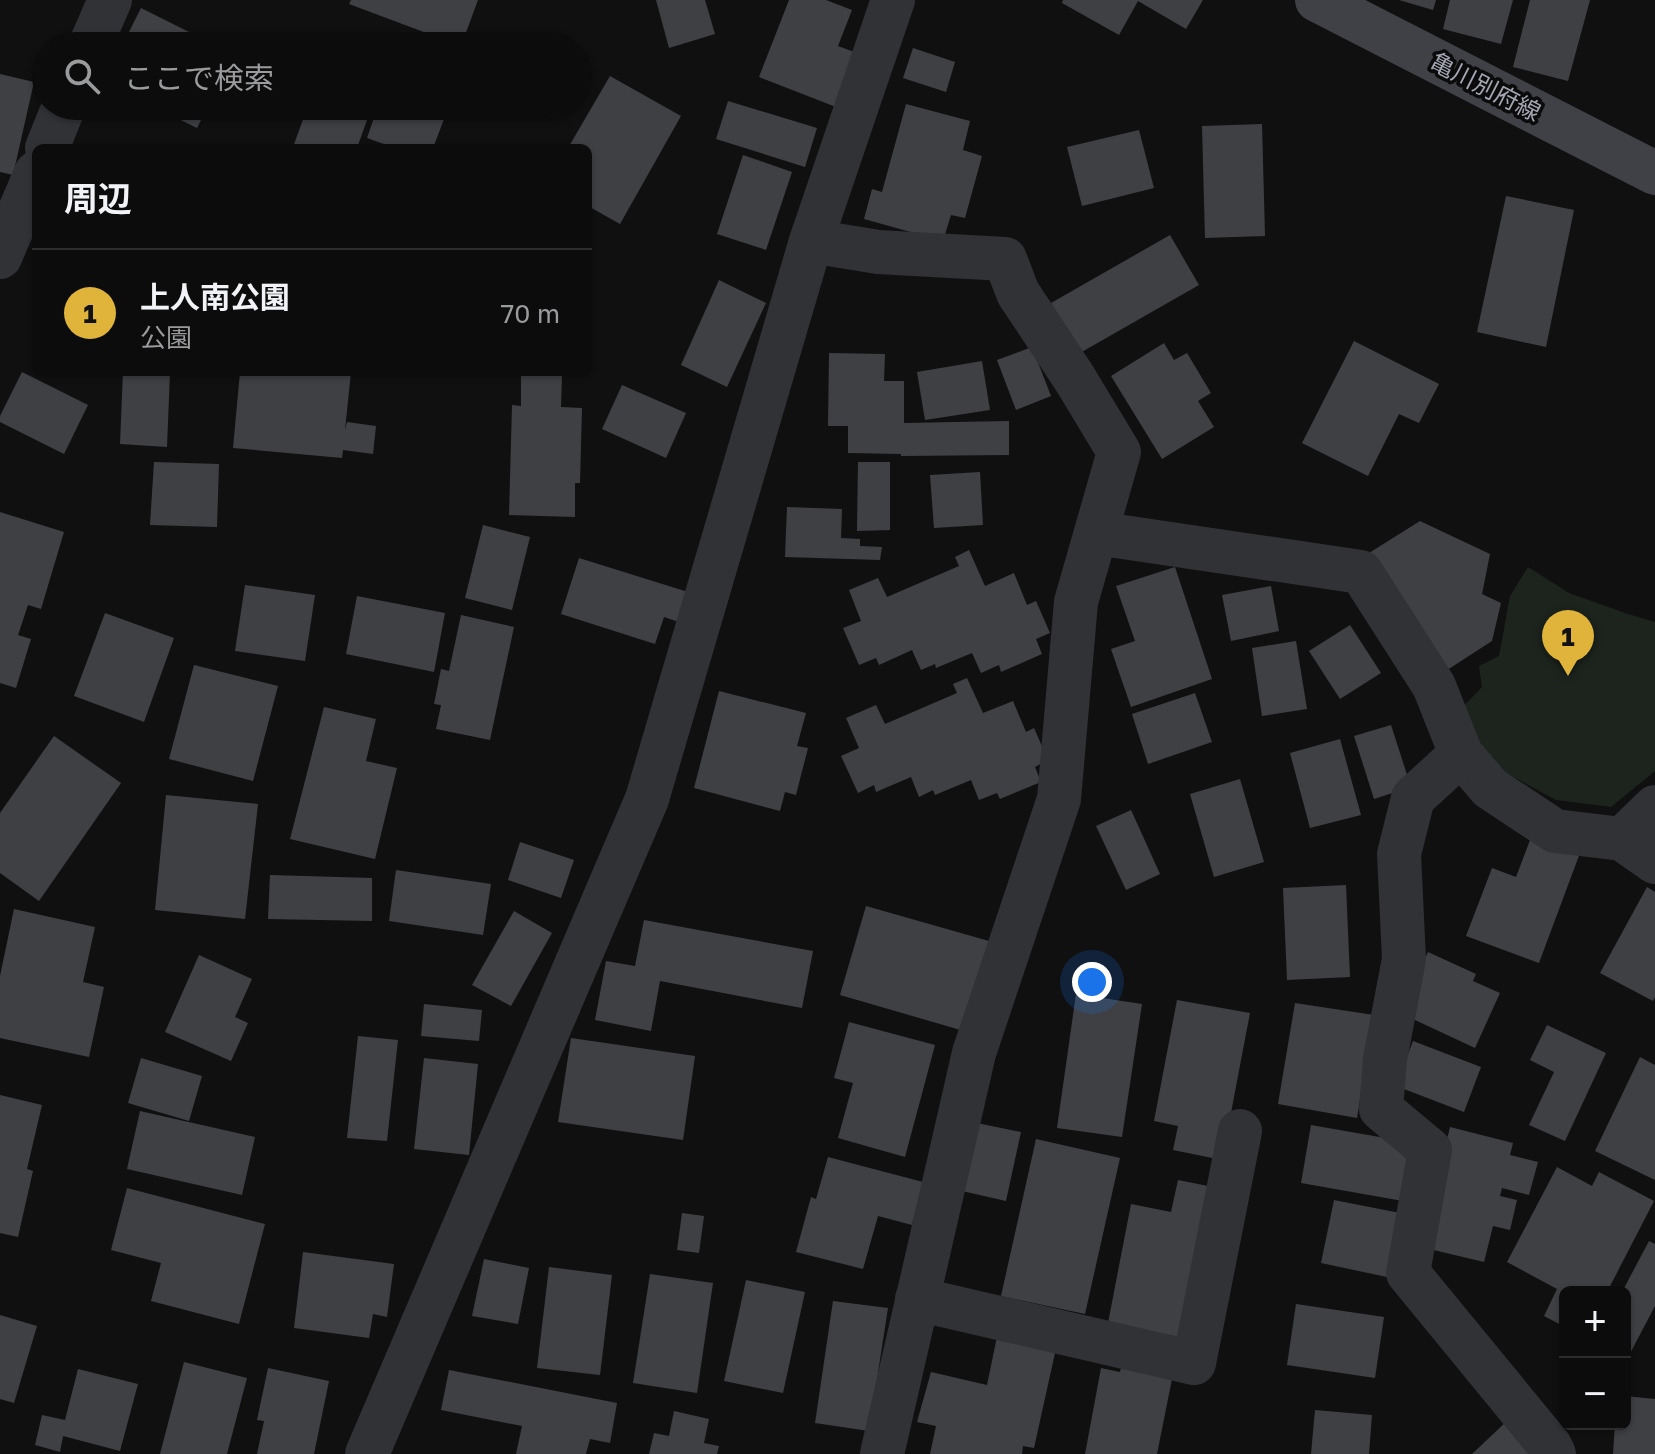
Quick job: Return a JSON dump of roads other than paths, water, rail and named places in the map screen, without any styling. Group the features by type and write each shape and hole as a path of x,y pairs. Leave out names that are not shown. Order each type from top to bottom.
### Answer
{"main road":[{"name":"亀川別府線","path":"1317,0 1655,173"}],"street":[{"path":"96,32 110,0"},
{"path":"367,1454 647,799 811,241 893,0"},
{"path":"49,144 58,120"},
{"path":"0,257 32,182"},
{"path":"811,241 878,252 1005,259 1018,293 1119,452 1076,602 1059,799 974,1053 882,1454"},
{"path":"1096,533 1361,572 1434,686 1461,754 1490,788 1555,831 1638,850 1655,807"},
{"path":"1461,754 1413,798 1399,854 1404,959 1385,1059 1381,1109 1430,1150 1408,1273 1554,1454"},
{"path":"917,1299 1194,1363 1240,1131"}],"place":[{"name":"上人南公園","path":"1568,676"}]}
